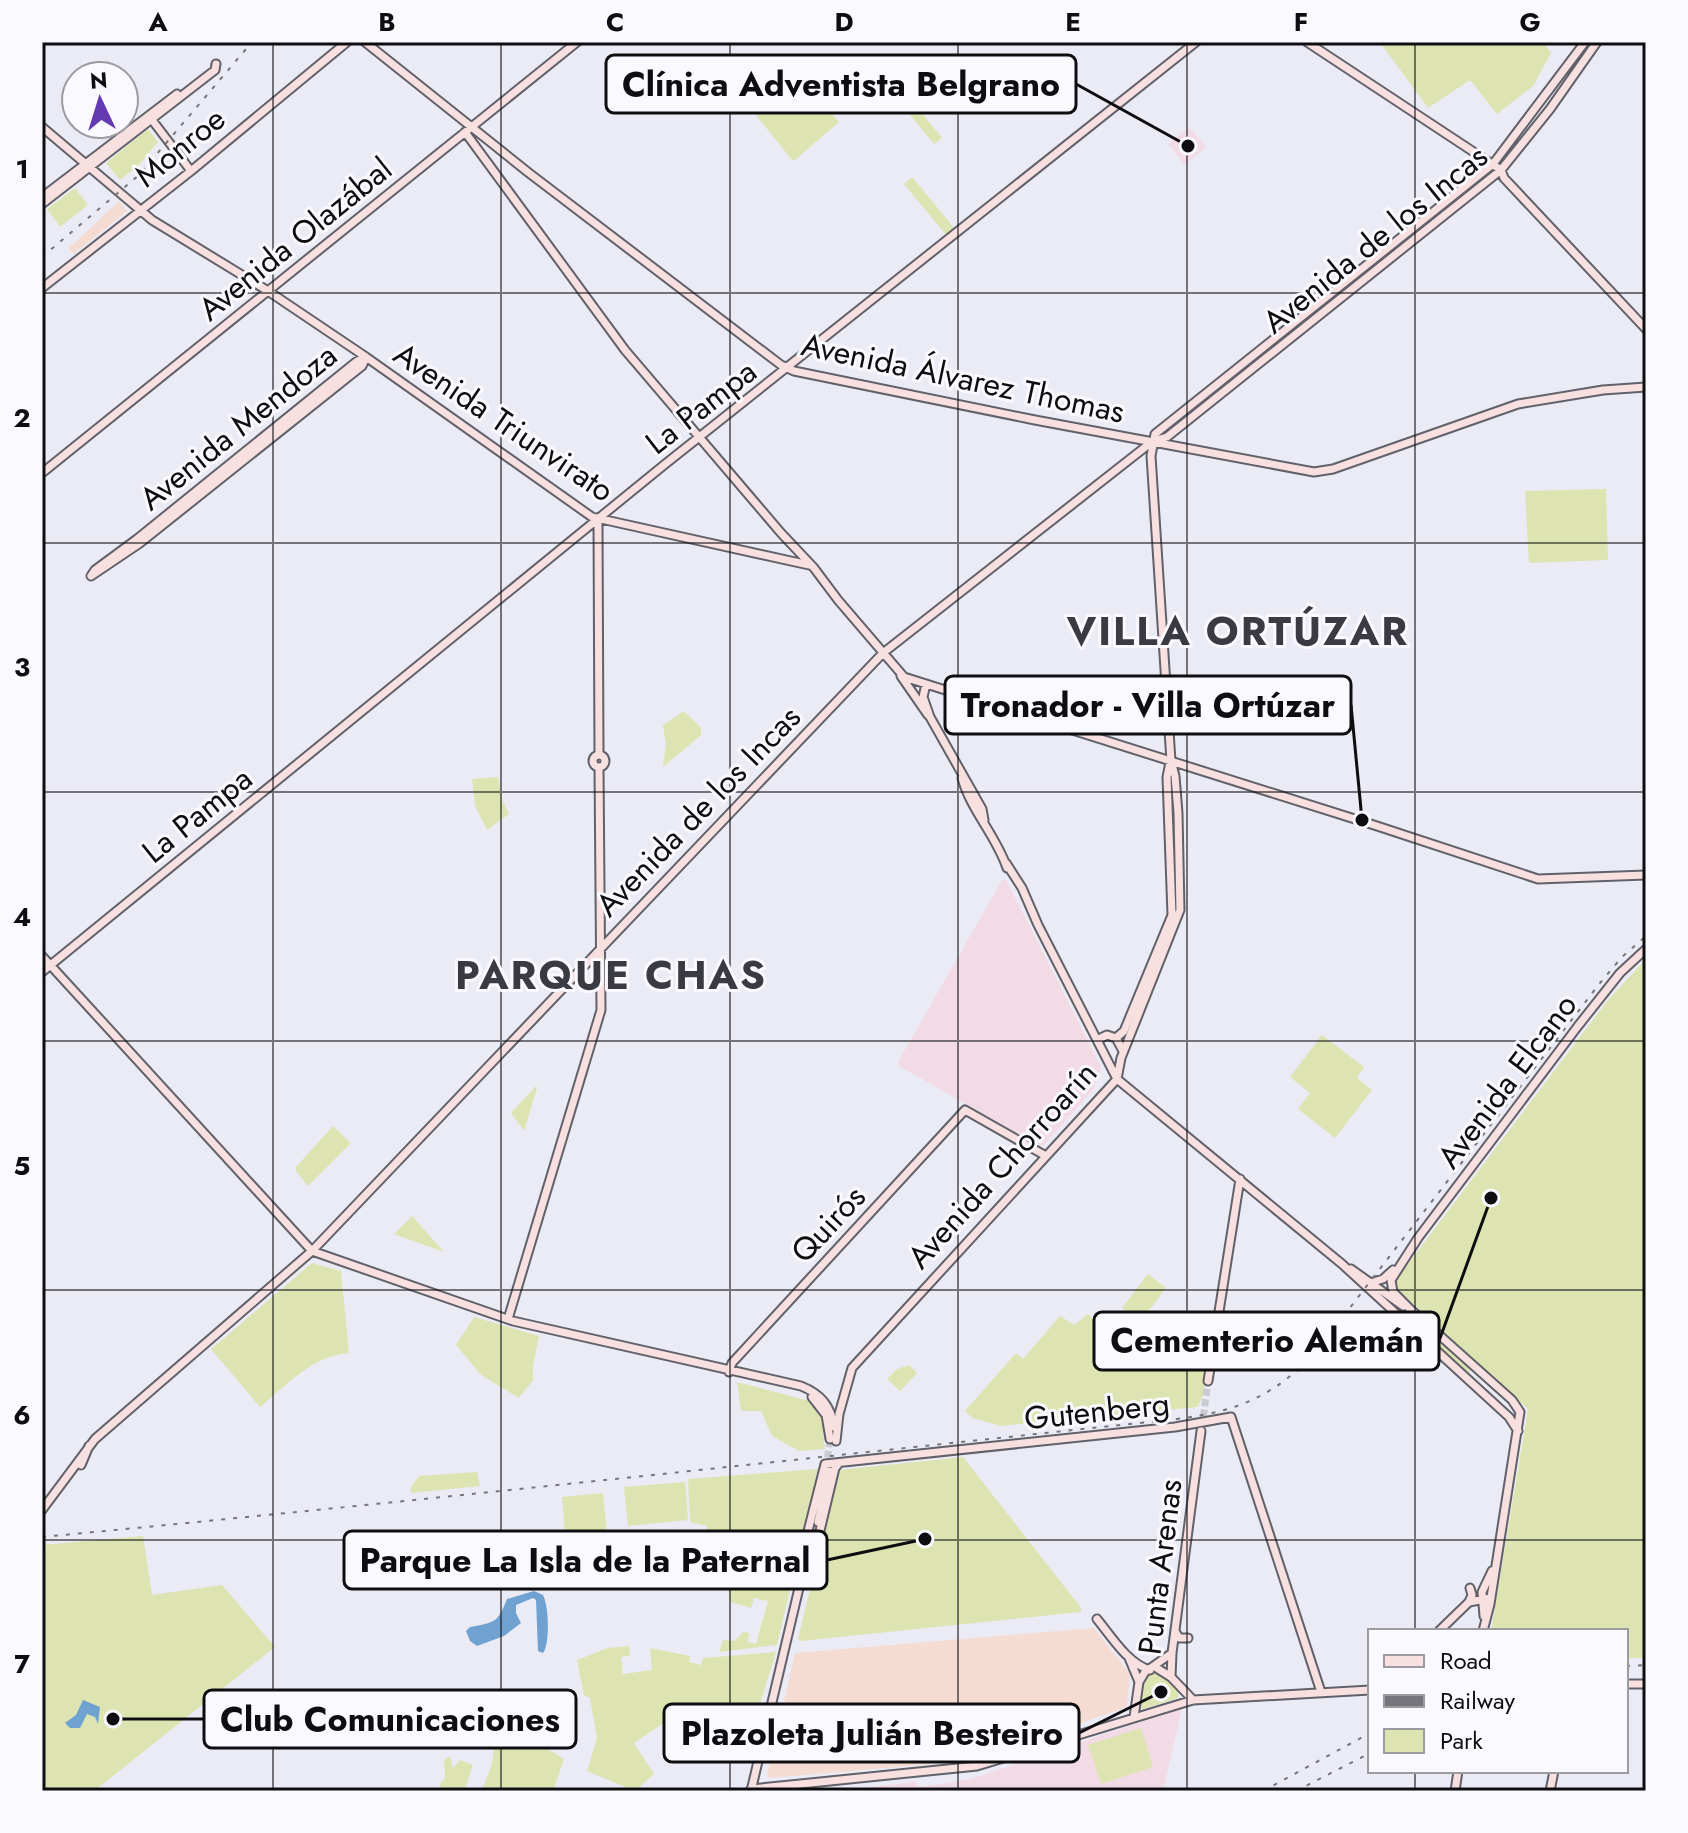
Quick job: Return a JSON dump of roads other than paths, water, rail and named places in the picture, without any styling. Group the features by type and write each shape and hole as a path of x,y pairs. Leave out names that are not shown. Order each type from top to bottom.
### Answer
{"main road":[{"name":"Monroe","path":"42,288 191,171 347,42"},
{"name":"Avenida Álvarez Thomas","path":"365,42 468,130 789,369 1035,420 1320,472 1518,404 1603,390 1646,387"},
{"name":"Avenida Olazábal","path":"42,473 577,42"},
{"name":"La Pampa","path":"42,972 598,520 1196,42"},
{"path":"1307,42 1501,170 1504,178 1646,329"},
{"name":"Avenida de los Incas","path":"1153,441 1155,434 1493,164 1585,42"},
{"name":"Avenida de los Incas","path":"90,1444 312,1251 883,653 1153,441 1167,437 1501,170 1550,109 1597,42"},
{"path":"42,204 88,165 216,64 215,70 150,117"},
{"path":"150,117 191,171"},
{"name":"Avenida Triunvirato","path":"42,127 141,210 207,256 268,291 366,357 598,520 811,565"},
{"path":"468,130 506,188 625,350 811,565 883,653 930,717 962,778 967,794 1117,1079 1342,1264 1509,1417 1518,1431"},
{"path":"42,197 88,165"},
{"path":"1516,190 1517,178"},
{"name":"Avenida Mendoza","path":"366,357 362,366 299,417 140,543 91,576 356,362 366,357"},
{"name":"Avenida Chorroarín","path":"729,1372 815,1398 826,1415 834,1439 852,1368 1117,1079 1173,907 1167,777 1171,761 1153,487 1153,441"},
{"path":"508,1319 601,1015 599,768 605,762 604,757 599,755 598,520"},
{"path":"898,673 1538,879 1646,875"},
{"path":"926,684 923,697 930,717"},
{"path":"591,932 617,931"},
{"name":"Avenida Elcano","path":"1382,1292 1412,1247 1611,984 1646,949"},
{"path":"42,956 312,1251 508,1319 729,1372"},
{"path":"588,962 596,962 601,968"},
{"name":"Avenida Chorroarín","path":"1116,1038 1124,1031 1142,996"},
{"path":"1097,1040 1107,1035 1116,1038 1122,1045 1123,1053"},
{"name":"Quirós","path":"729,1372 732,1363 965,1110 1046,1156"},
{"path":"1208,1381 1240,1179"},
{"path":"1342,1264 1409,1308"},
{"path":"1369,1283 1390,1278 1393,1292 1512,1400 1521,1417 1483,1629"},
{"path":"1382,1292 1383,1303"},
{"path":"1412,1329 1413,1321 1421,1319"},
{"path":"1469,1381 1479,1370"},
{"name":"Gutenberg","path":"751,1790 831,1467 1175,1427 1231,1417 1321,1692"},
{"name":"Punta Arenas","path":"1193,1700 1171,1677 1201,1431"},
{"path":"81,1465 90,1444"},
{"path":"42,1510 90,1444"},
{"path":"42,1503 62,1483"},
{"path":"1441,1629 1469,1602 1472,1595 1470,1588"},
{"path":"1469,1602 1487,1595"},
{"path":"1097,1619 1128,1656 1143,1668 1152,1668 1171,1677"},
{"path":"1175,1631 1179,1638 1188,1638"},
{"path":"1139,1682 1172,1653"},
{"path":"1128,1656 1139,1682 1134,1717"},
{"path":"1179,1703 1180,1688"},
{"path":"751,1790 964,1769 1193,1700 1368,1690"}],"water":[{"path":"534,1591 543,1595 547,1607 548,1634 543,1653 538,1651 536,1600 533,1598 516,1605 521,1623 504,1636 477,1646 470,1641 466,1631 470,1627 494,1620 507,1599"},
{"path":"83,1700 100,1707 98,1724 95,1717 87,1714 80,1728 70,1728 65,1723 76,1715"}],"tunnel":[{"path":"1202,1427 1208,1381"},
{"path":"826,1468 830,1439"}],"railway":[{"path":"42,257 139,175 252,42"},
{"path":"42,1537 1177,1419 1239,1405 1288,1378 1319,1348 1600,983 1622,957 1646,936"},
{"path":"1628,1666 1646,1665"},
{"path":"1263,1791 1368,1734"},
{"path":"1296,1791 1368,1754"}],"place":[{"name":"Clínica Adventista Belgrano","path":"1188,146"},
{"name":"Tronador - Villa Ortúzar","path":"1362,820"},
{"name":"Cementerio Alemán","path":"1491,1198"},
{"name":"Parque La Isla de la Paternal","path":"925,1539"},
{"name":"Plazoleta Julián Besteiro","path":"1161,1692"},
{"name":"Club Comunicaciones","path":"113,1719"}],"district":[{"name":"VILLA ORTÚZAR","path":"1238,631"},
{"name":"PARQUE CHAS","path":"611,975"}]}
